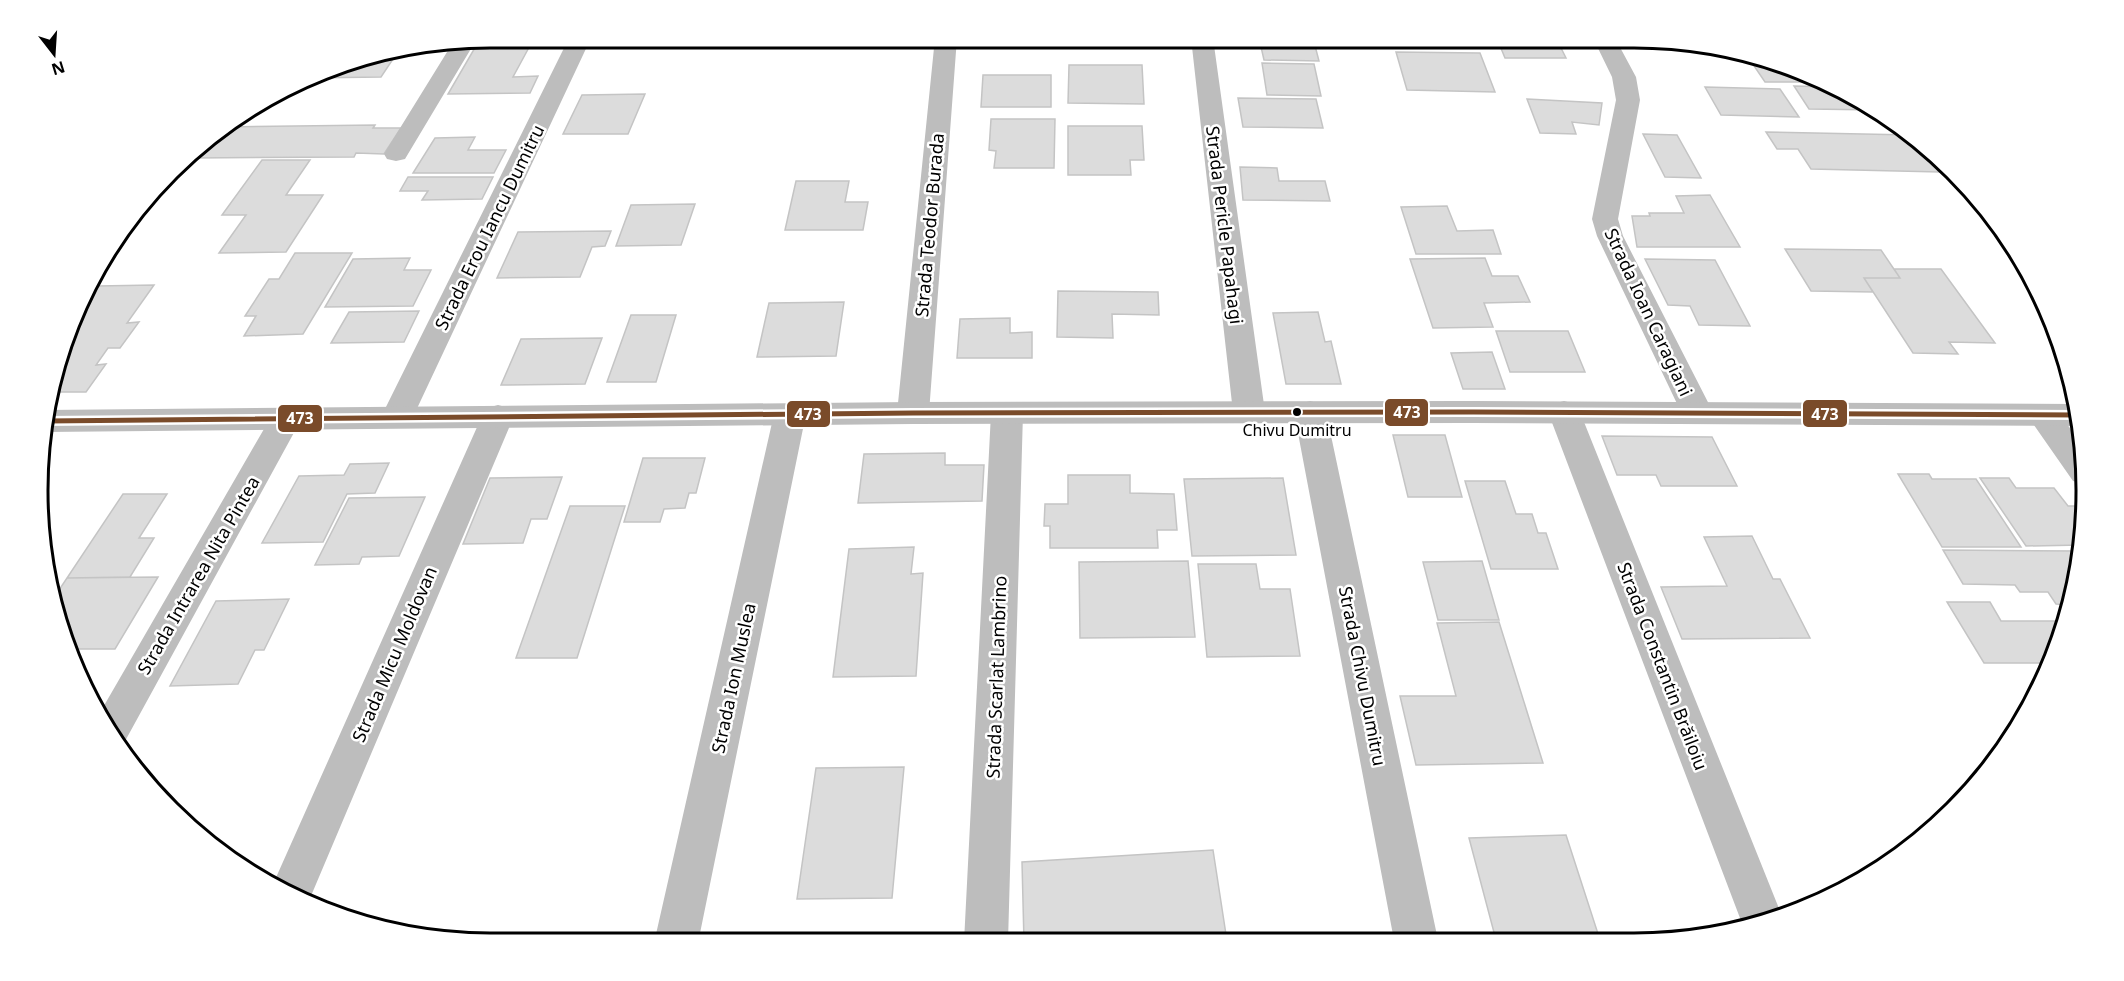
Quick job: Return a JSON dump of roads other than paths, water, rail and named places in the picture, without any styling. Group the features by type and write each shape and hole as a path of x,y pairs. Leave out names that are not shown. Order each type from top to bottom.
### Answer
{"street":[{"name":"Strada Erou Iancu Dumitru","path":"397,417 575,48"},
{"name":"Strada Teodor Burada","path":"913,413 945,48"},
{"name":"Strada Pericle Papahagi","path":"1203,48 1249,412"},
{"name":"Strada Ioan Caragiani","path":"1609,48 1624,77 1628,100 1605,219 1610,236 1696,412"},
{"path":"396,154 460,49"},
{"path":"54,421 1249,412 2069,415"},
{"name":"Strada Chivu Dumitru","path":"1310,412 1415,933"},
{"name":"Strada Constantin Brăiloiu","path":"1564,412 1760,914"},
{"name":"Strada Scarlat Lambrino","path":"986,933 1007,413"},
{"name":"Strada Ion Muslea","path":"678,933 790,414"},
{"path":"2043,415 2075,458"},
{"name":"Strada Micu Moldovan","path":"294,886 498,416"},
{"name":"Strada Intrarea Nita Pintea","path":"114,723 286,418"}],"place":[{"name":"Chivu Dumitru","path":"1297,412"}]}
